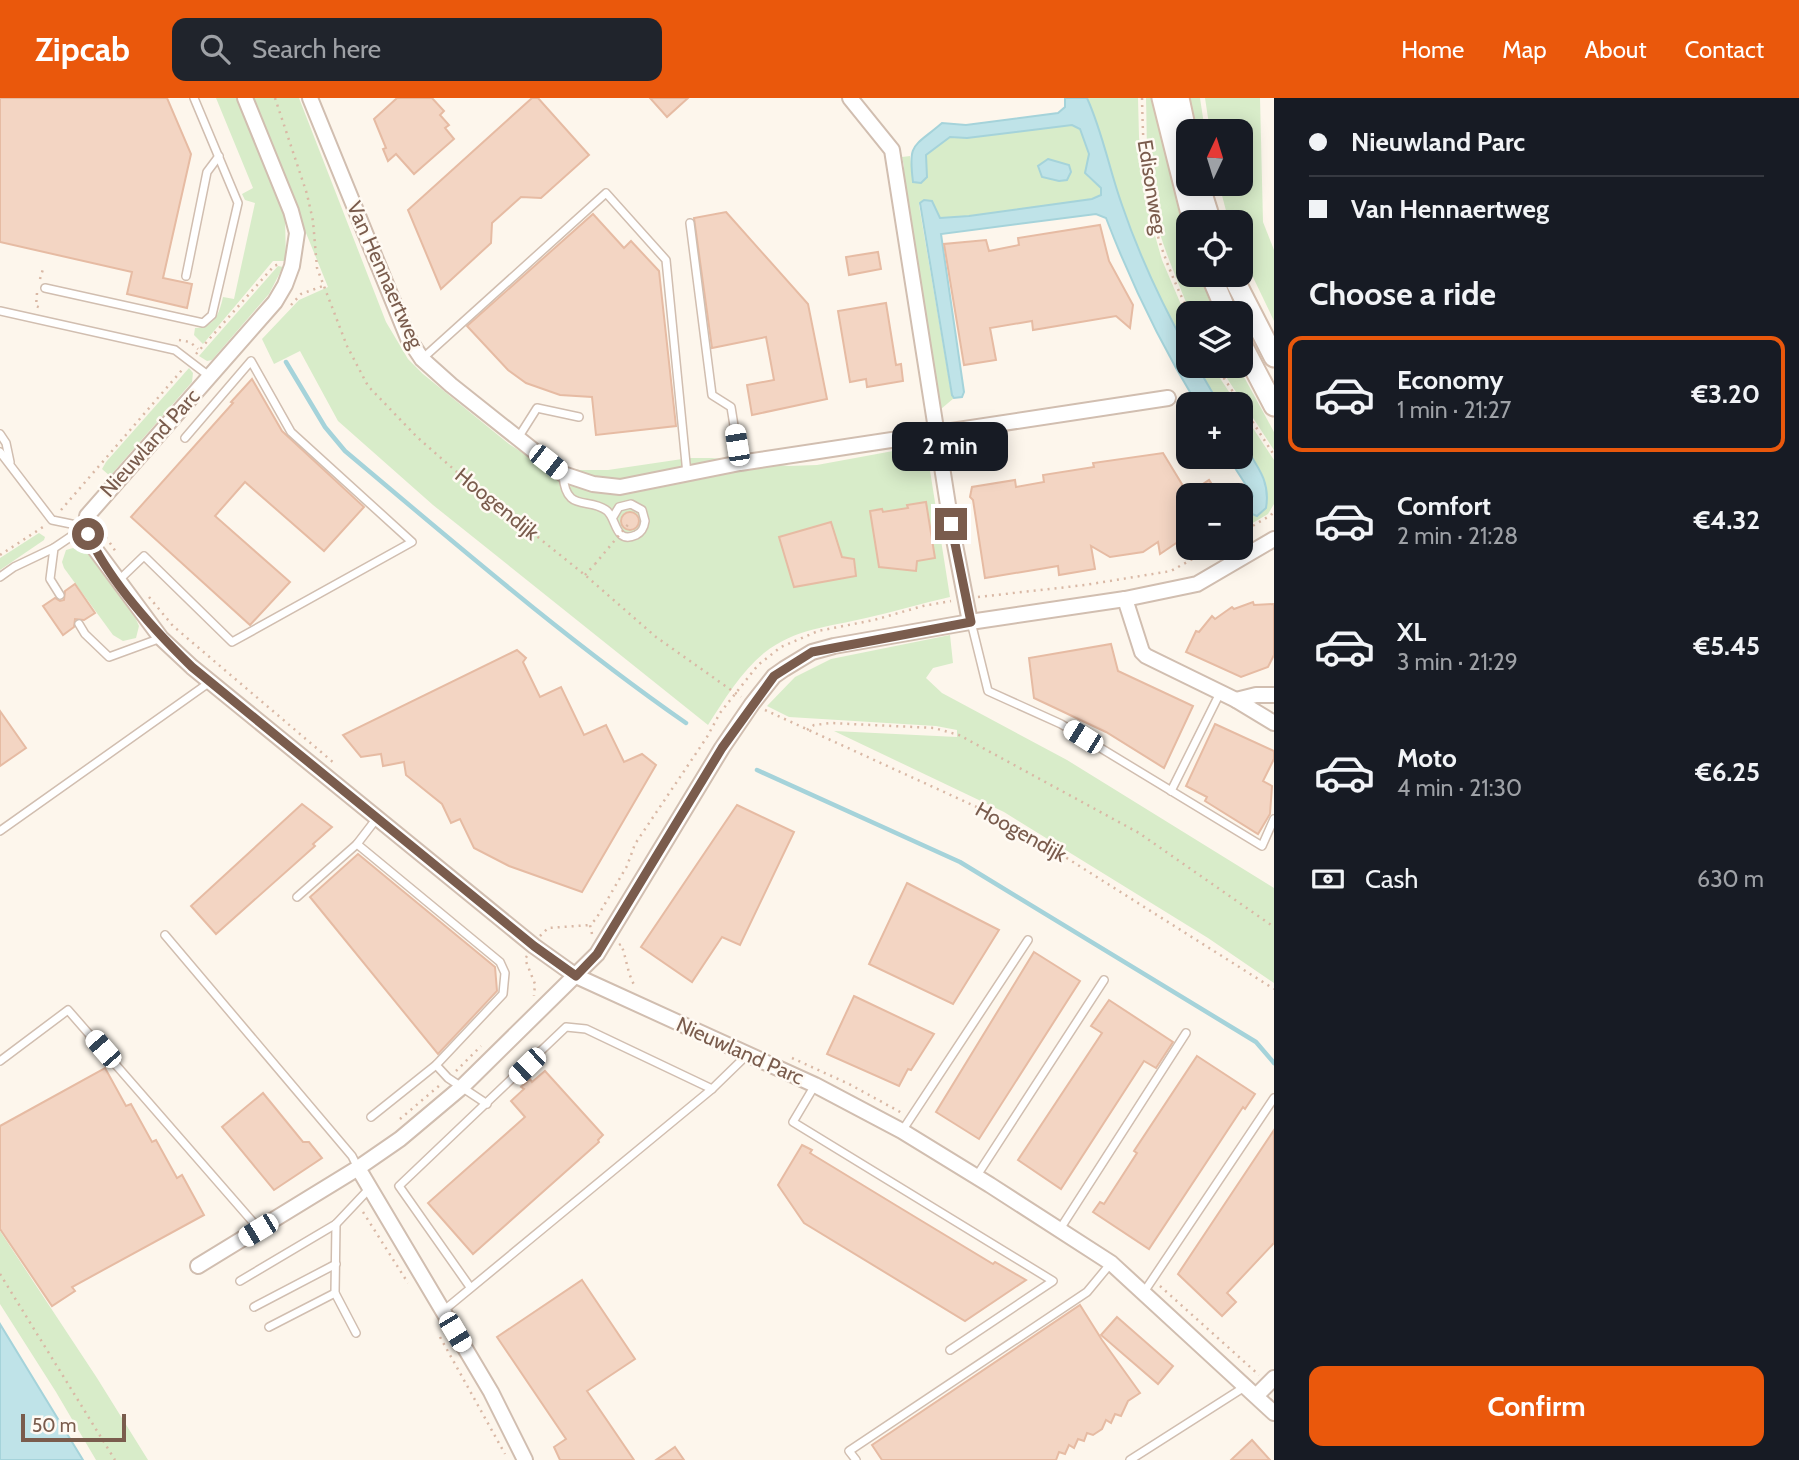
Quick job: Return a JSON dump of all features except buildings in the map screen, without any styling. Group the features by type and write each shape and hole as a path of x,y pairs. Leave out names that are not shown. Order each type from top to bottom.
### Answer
{"main road":[{"name":"Edisonweg","path":"1162,98 1190,210"},
{"name":"Edisonweg","path":"1179,98 1184,119"},
{"path":"1238,287 1274,357"},
{"path":"1253,366 1274,406"}],"street":[{"name":"Nieuwland Parc","path":"245,98 291,211 297,233 292,266 275,302 88,516 86,527 95,549 118,582 162,638 210,681 534,946 576,976 815,1085 902,1131 1111,1263 1274,1412"},
{"name":"Van Hennaertweg","path":"310,98 408,338 422,359 563,474 593,484 620,486 632,494 687,474 740,463 1168,398"},
{"path":"850,98 892,150 936,433 971,622"},
{"path":"198,1266 358,1168 400,1139 463,1086 576,976 597,954 722,748 774,676 812,652 971,622 1125,599 1197,583 1274,539"},
{"path":"1125,599 1142,652 1236,700 1274,723"},
{"path":"1236,700 1255,695 1274,695"},
{"path":"358,1168 491,1392 525,1460"},
{"path":"1252,1390 1274,1378"}],"lane":[{"path":"45,288 203,323 212,315 238,203 194,98"},
{"path":"186,276 207,172 219,156"},
{"path":"422,359 606,193 666,260 687,474"},
{"path":"690,223 712,395 732,407 740,463"},
{"path":"0,311 175,350 209,376"},
{"path":"118,582 144,556 232,642 412,542 291,432 251,361 185,438"},
{"path":"518,438 537,408 579,417"},
{"path":"0,434 6,443 11,467"},
{"path":"0,452 52,520 86,527"},
{"path":"0,458 11,467"},
{"path":"563,474 564,487 578,503 604,508 613,517"},
{"path":"632,494 645,516 644,527 636,534 626,536 614,526 613,517 632,494"},
{"path":"0,578 14,567 54,548 86,527"},
{"path":"54,548 50,579 60,595"},
{"path":"971,622 988,691 1062,724 1262,846 1274,819"},
{"path":"79,624 85,634 109,657 162,638"},
{"path":"0,831 210,681"},
{"path":"1171,791 1220,693"},
{"path":"297,897 357,844 377,817"},
{"path":"357,844 500,962 506,973 503,994 436,1065 370,1117"},
{"path":"165,935 352,1156 358,1168"},
{"path":"902,1131 1028,940"},
{"path":"975,1177 1104,980"},
{"path":"0,1061 68,1010 258,1230"},
{"path":"470,1287 399,1186 566,1027 586,1029 712,1089"},
{"path":"1059,1230 1186,1033"},
{"path":"443,1312 712,1089 747,1055"},
{"path":"436,1065 448,1078 488,1104"},
{"path":"815,1085 793,1122 1053,1280 950,1350"},
{"path":"1144,1292 1274,1098"},
{"path":"240,1281 336,1224 369,1189"},
{"path":"336,1224 335,1293 356,1333"},
{"path":"856,1460 849,1451 1087,1292 1111,1263"},
{"path":"254,1307 335,1264"},
{"path":"269,1328 335,1293"},
{"path":"1130,1460 1252,1390"}],"path":[{"name":"Hoogendijk","path":"275,98 307,194 313,221 317,268 347,346 368,386 417,437 458,473 585,575 656,637 735,693"},
{"name":"Edisonweg","path":"1142,98 1144,160 1153,219 1170,273 1183,301"},
{"name":"Nieuwland Parc","path":"0,555 52,520 274,266 292,266"},
{"path":"43,269 36,306 44,309"},
{"path":"171,338 190,342 199,350"},
{"path":"1253,422 1274,454"},
{"path":"1253,526 1274,511"},
{"path":"585,575 631,521"},
{"path":"534,996 535,984 526,958 534,946 548,928 590,925 596,919 627,866 635,844 735,693 758,665 781,647 818,631 874,620 923,606 1171,571 1191,560"},
{"name":"Hoogendijk","path":"752,704 955,796 1024,831 1274,989"},
{"path":"807,730 814,724 831,723 933,728 959,735 1139,833 1274,927"},
{"path":"590,925 597,954"},
{"path":"397,1121 486,1042"},
{"path":"357,1201 411,1287"},
{"path":"0,1274 115,1460"},
{"path":"437,1331 508,1460"}],"green space":[{"path":"216,98 237,98 285,217 286,261 273,261 203,344 194,335 195,328 212,322 223,297 234,299 255,203 245,200 242,194 253,188"},
{"path":"251,98 299,98 386,322 408,359 509,444 526,455 549,464 580,470 608,470 689,458 789,466 817,465 904,449 922,451 928,458 950,597 788,638 764,653 748,669 708,725 433,505 338,421 300,351 274,364 262,339 299,300 328,287"},
{"path":"1087,98 1138,98 1139,137 1147,207 1162,260 1179,301 1176,301 1176,328 1136,242 1117,192"},
{"path":"1146,98 1156,98 1176,176 1176,196 1181,196 1185,210 1176,210 1176,278 1153,206 1147,152"},
{"path":"1187,98 1200,98 1203,119 1191,119"},
{"path":"1205,98 1260,98 1263,222 1274,250 1274,321 1253,277 1253,210 1226,210 1222,196 1253,196 1253,119 1208,119"},
{"path":"1072,125 1080,129 1088,154 1085,169 1088,177 1101,188 1099,198 940,218 932,201 924,200 919,205 954,398 941,409 903,178 902,157 910,156 913,182 927,177 926,155 950,137 967,138"},
{"path":"278,266 283,267 269,294 212,360 207,361 199,356"},
{"path":"1180,287 1208,287 1212,301 1185,301"},
{"path":"189,368 193,373 192,382 110,476 102,469 106,462"},
{"path":"1204,378 1220,378 1229,392 1212,392"},
{"path":"1227,378 1245,378 1252,392 1236,392"},
{"path":"1253,394 1274,432 1274,450 1253,418"},
{"path":"1253,428 1274,460 1274,504 1268,514 1253,523 1253,515 1257,516 1263,498 1263,488 1253,464"},
{"path":"39,533 45,537 44,540 0,570 0,558"},
{"path":"73,548 88,554 135,617 139,626 136,638 123,641 113,635 64,568 62,562 66,550"},
{"path":"950,635 953,663 933,668 926,678 942,693 1067,760 1274,888 1274,983 1208,938 1004,812 834,731 957,737 957,730 936,726 789,717 767,706 795,677 831,659"},
{"path":"0,1231 148,1460 96,1460 0,1304"}],"water":[{"path":"1065,98 1087,98 1129,224 1176,328 1176,368 1147,313 1106,218 1096,214 941,234 964,392 962,397 954,398 920,203 924,200 932,201 940,218 969,216 1092,199 1101,195 1101,188 1085,173 1089,154 1080,129 1072,125 967,138 950,137 926,155 927,177 921,183 913,182 912,152 919,142 942,123 966,125 1058,113 1065,107"},
{"path":"1048,159 1069,165 1071,172 1067,180 1042,177 1038,166"},
{"path":"1182,378 1204,378 1212,392 1190,392"},
{"path":"1253,459 1264,480 1267,498 1266,508 1257,516 1253,514 1253,483 1245,483 1236,469 1253,469"},
{"path":"0,1324 83,1460 0,1460"}],"waterway":[{"path":"286,362 325,427 345,451 555,625 686,723"},
{"path":"757,770 960,862 1256,1042 1274,1063"}],"route":[{"path":"88,534 118,582 162,638 192,667 534,946 576,976 597,954 722,748 774,676 812,652 971,622 951,524"}]}
